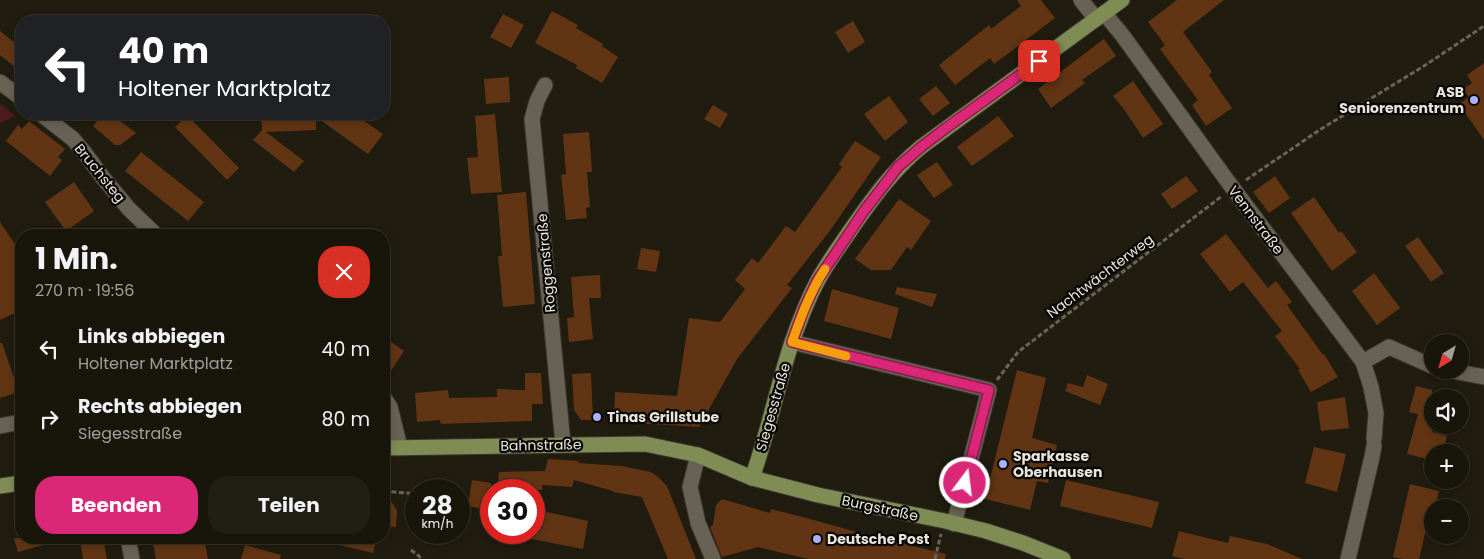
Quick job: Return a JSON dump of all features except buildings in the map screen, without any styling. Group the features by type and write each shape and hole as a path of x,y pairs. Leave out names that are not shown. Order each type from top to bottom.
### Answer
{"main road":[{"name":"Siegesstraße","path":"752,478 766,436 792,342 817,281 864,211 898,167 946,128 1122,0"},
{"name":"Bahnstraße","path":"390,448 645,444 698,455"},
{"name":"Burgstraße","path":"698,455 752,478 818,496 986,531 1063,559"},
{"path":"0,486 15,484"}],"street":[{"name":"Vennstraße","path":"1081,0 1123,36 1232,188 1363,362 1371,387 1376,413 1374,442 1348,559"},
{"path":"0,82 15,93"},
{"name":"Roggenstraße","path":"545,85 537,101 532,119 563,444"},
{"name":"Bruchsteg","path":"49,120 73,139 129,209 150,229"},
{"path":"792,342 989,390 949,522"},
{"path":"1363,362 1389,348 1424,363"},
{"path":"1469,374 1484,377"},
{"path":"390,407 400,448"},
{"path":"0,426 15,423"},
{"path":"698,455 690,486 698,523 713,559"},
{"path":"129,544 132,559"}],"path":[{"name":"Nachtwächterweg","path":"989,390 1018,352 1232,188 1321,129 1424,66 1484,26"},
{"path":"390,492 405,493"},
{"path":"935,559 949,522"},
{"path":"411,550 421,559"}],"shaded area":[{"path":"0,104 15,116 0,123"}],"slow traffic":[{"path":"825,269 817,281 804,309 792,342 846,356"}],"place":[{"name":"ASB Seniorenzentrum","path":"1474,100"},
{"name":"Tinas Grillstube","path":"597,417"},
{"name":"Sparkasse Oberhausen","path":"1003,464"},
{"name":"Deutsche Post","path":"817,539"}],"route":[{"path":"965,483 989,390 792,342 817,281 864,211 898,167 946,128 1039,61"}]}
